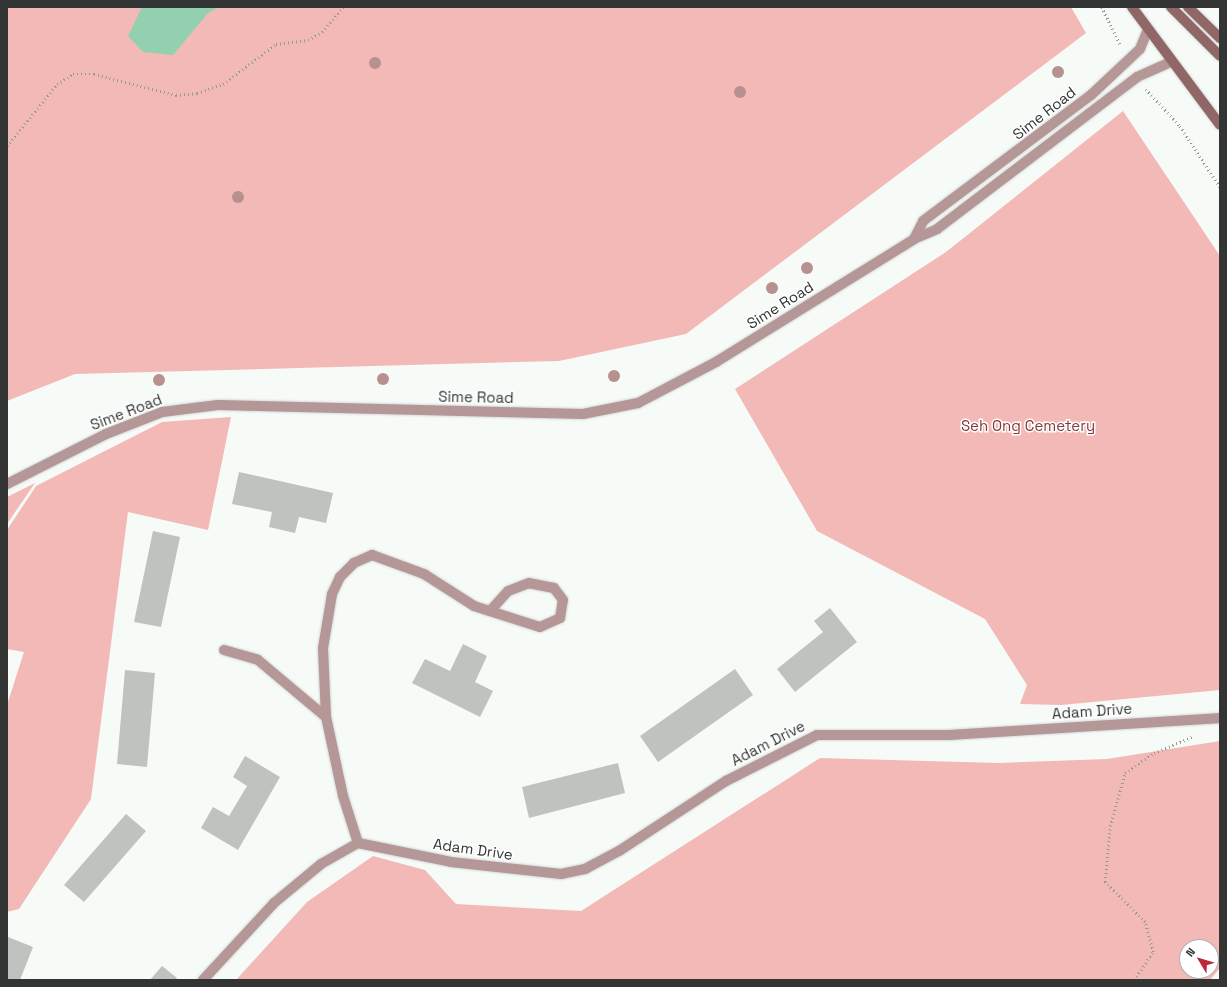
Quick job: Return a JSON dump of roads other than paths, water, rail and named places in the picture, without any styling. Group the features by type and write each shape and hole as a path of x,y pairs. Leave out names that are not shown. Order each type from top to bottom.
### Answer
{"street":[{"path":"1132,7 1147,32 1220,125"},
{"path":"1171,7 1220,56"},
{"path":"1188,7 1220,38"},
{"name":"Sime Road","path":"914,239 923,222 1085,100 1127,63 1140,49 1147,32"},
{"name":"Sime Road","path":"7,484 106,434 162,412 218,406 583,414 638,403 716,362 914,239 937,229 1137,77 1170,62"},
{"path":"203,980 274,903 321,864 358,843 343,796 326,717 323,648 332,594 340,577 354,562 372,555 393,560 424,574 474,606 490,611 540,626 560,618 563,600 554,588 529,583 508,591 490,611"},
{"path":"224,650 258,660 326,717"},
{"name":"Adam Drive","path":"358,843 450,862 561,874 585,869 619,851 726,781 817,735 950,735 1220,718"}],"park label":[{"name":"Seh Ong Cemetery","path":"1028,426"}]}
